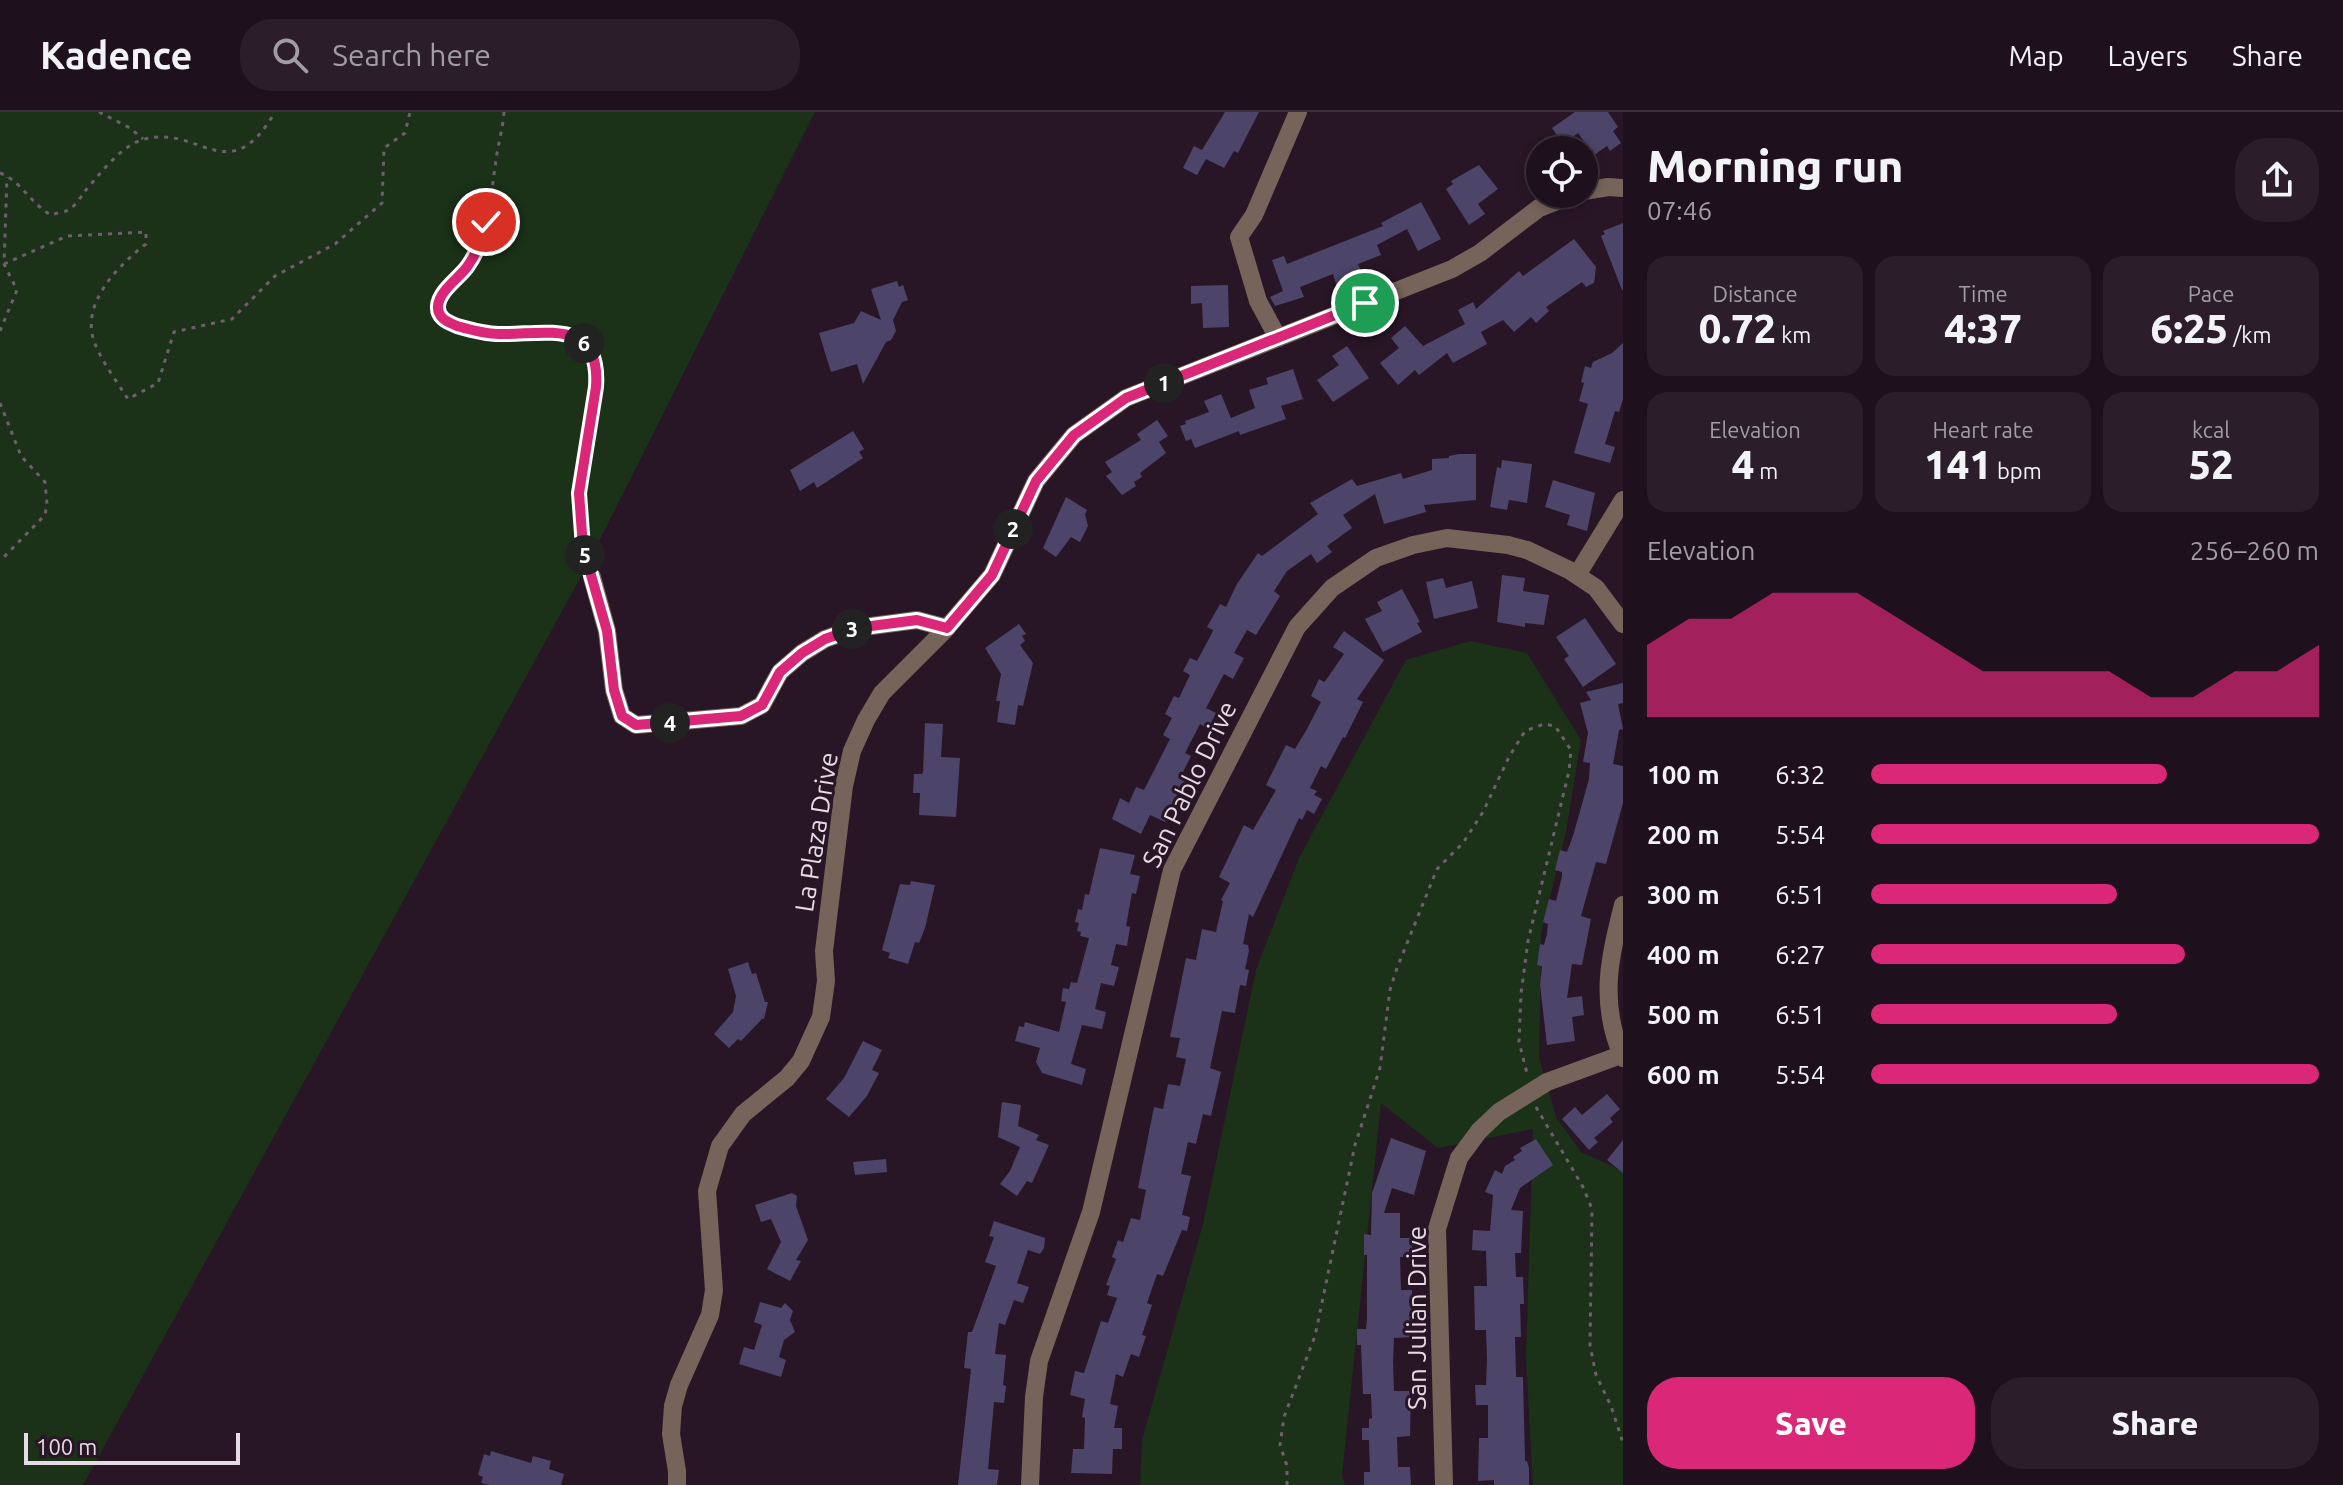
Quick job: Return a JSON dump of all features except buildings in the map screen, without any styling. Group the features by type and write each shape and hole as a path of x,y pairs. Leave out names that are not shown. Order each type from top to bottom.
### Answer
{"street":[{"path":"1278,338 1258,301 1239,237 1254,215 1298,112"},
{"path":"1598,189 1623,188"},
{"name":"La Plaza Drive","path":"677,1485 671,1434 673,1406 710,1315 714,1290 707,1191 720,1146 743,1114 787,1078 801,1061 821,1017 826,981 824,951 844,786 852,751 882,693 947,628 992,575 1036,481 1074,435 1126,398 1452,269 1480,253 1539,208"},
{"path":"1577,575 1623,500"},
{"name":"San Pablo Drive","path":"1030,1485 1039,1361 1091,1212 1172,870 1297,627 1332,588 1376,558 1413,545 1447,538 1527,550 1596,588 1623,624"},
{"path":"592,577 607,631 615,696 622,716 636,725 741,716 762,705 780,672 802,653 825,639 856,628 917,620 947,628"},
{"path":"1622,1056 1609,1008 1609,961 1623,905"},
{"name":"San Julian Drive","path":"1444,1485 1437,1229 1459,1158 1489,1122 1532,1091 1547,1082 1622,1056"}],"path":[{"path":"99,112 130,128 143,139"},
{"path":"0,173 6,175 37,207 51,215 70,209 111,161 143,139 162,137 223,152 243,148 263,133 275,112"},
{"path":"4,264 67,236 146,232 146,244 118,266 91,312 94,342 128,399 158,383 174,332 232,319 275,276 335,244 382,203 384,148 405,133 410,112"},
{"path":"504,112 483,235 467,267 442,297 439,311 448,323 486,333 569,333 581,339 591,355 596,387 579,493 583,547 592,577"},
{"path":"0,331 17,290 4,264 6,175"},
{"path":"0,403 21,456 45,482 47,504 45,515 0,561"},
{"path":"1287,1485 1287,1466 1280,1445 1284,1417 1315,1336 1355,1145 1380,1068 1390,990 1397,968 1437,869 1463,843 1483,812 1525,731 1544,724 1555,726 1571,750 1536,901 1521,994 1519,1042 1537,1113 1583,1187 1592,1209 1590,1345 1596,1375 1611,1406 1623,1443"}],"green space":[{"path":"0,112 815,112 584,571 83,1485 0,1485"},
{"path":"1470,641 1527,653 1581,740 1566,832 1541,934 1539,1058 1556,1117 1581,1152 1623,1171 1623,1485 1533,1485 1526,1358 1533,1129 1438,1148 1381,1103 1342,1475 1345,1485 1140,1485 1142,1440 1203,1224 1256,970 1299,858 1406,660"}],"route":[{"path":"486,222 476,251 439,301 439,311 448,323 473,331 496,334 569,333 581,339 591,355 596,387 579,493 583,547 607,631 615,696 622,716 636,725 741,716 762,705 780,672 802,653 825,639 856,628 917,620 947,628 992,575 1036,481 1074,435 1126,398 1365,303"}]}
